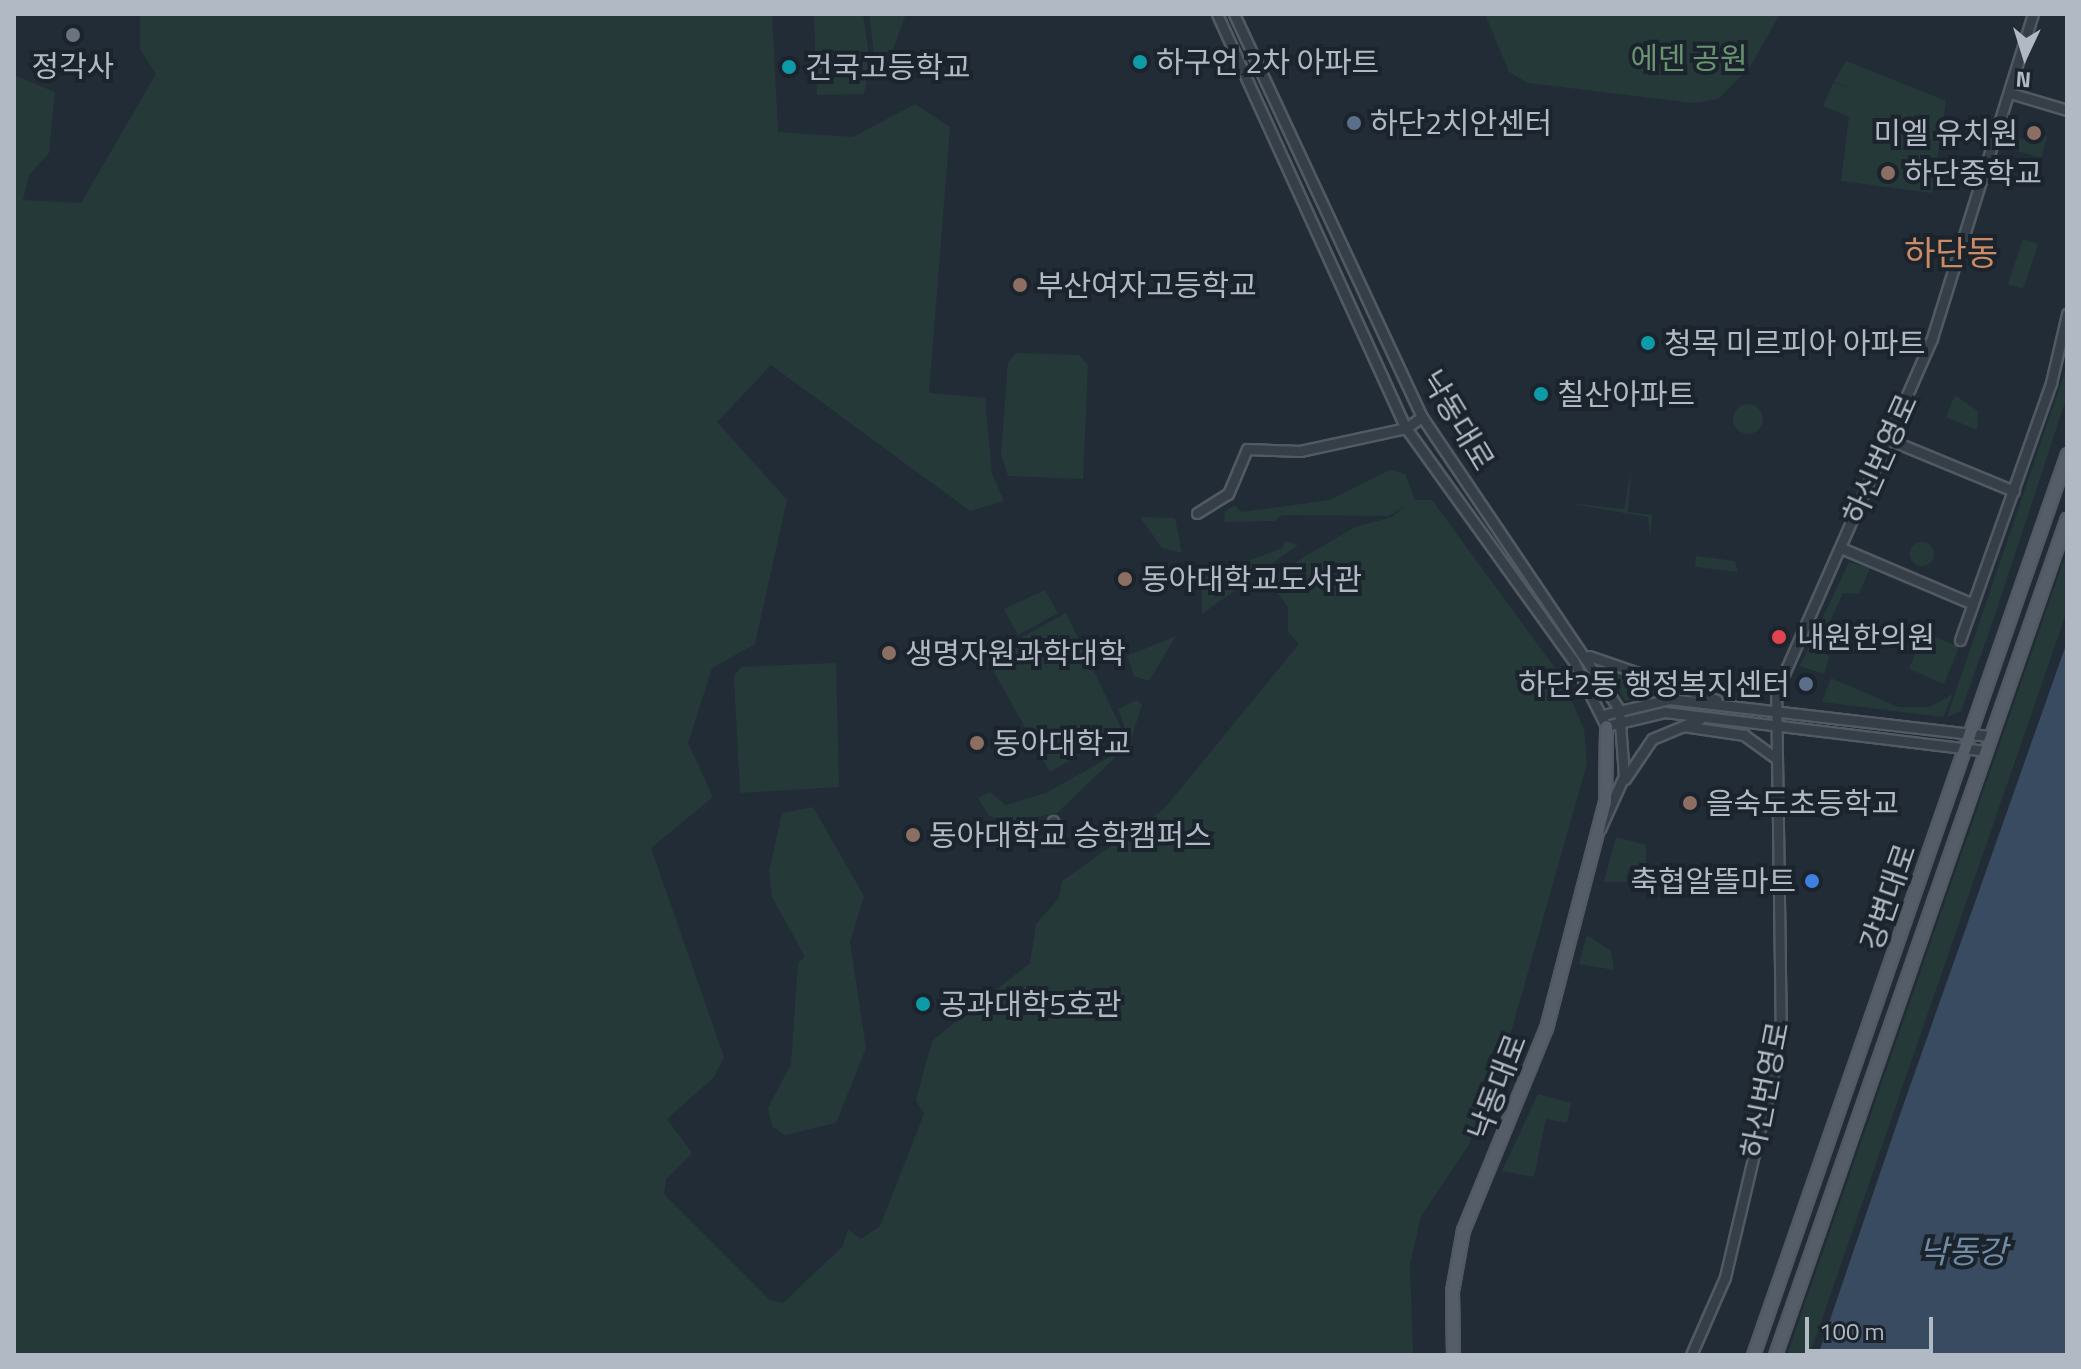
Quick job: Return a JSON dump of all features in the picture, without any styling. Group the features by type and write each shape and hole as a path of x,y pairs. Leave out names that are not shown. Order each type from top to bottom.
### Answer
{"main road":[{"name":"강변대로","path":"1753,1355 2067,454"},
{"name":"강변대로","path":"1775,1355 2067,518"},
{"name":"낙동대로","path":"1453,1355 1452,1291 1463,1230 1546,1028 1611,773 1605,721"}],"street":[{"name":"낙동대로","path":"1217,14 1406,428 1573,660 1605,721"},
{"name":"낙동대로","path":"1234,14 1422,417 1589,656 1619,709 1623,722 1620,787 1596,835"},
{"name":"하신번영로","path":"1691,1355 1725,1277 1781,1041 1773,708 1932,338 2033,14"},
{"path":"1246,78 1262,72"},
{"path":"2010,93 2067,110"},
{"path":"1960,640 2014,491 2067,314"},
{"path":"1197,513 1228,494 1247,449 1300,451 1406,428 1422,417"},
{"path":"1890,440 2014,491"},
{"path":"1841,548 1973,604"},
{"path":"1589,656 1728,704"},
{"path":"1605,721 1619,709 1669,699 1773,708 1972,731 1991,736"},
{"path":"1605,721 1623,722 1665,712 1723,716 1967,744 1986,751"},
{"path":"1620,787 1652,739 1675,725 1723,716"},
{"path":"1675,725 1744,735 1774,757"}],"green space":[{"path":"140,14 772,14 778,132 853,137 915,104 950,127 929,393 985,398 992,474 1004,501 970,511 771,365 717,422 787,500 755,644 712,668 688,743 713,797 651,848 724,1057 714,1077 667,1119 692,1153 666,1179 664,1194 770,1300 783,1303 843,1246 848,1229 861,1239 880,1226 924,1114 916,1100 932,1041 1030,963 1036,924 1059,898 1062,881 1164,809 1299,644 1288,632 1288,607 1267,579 1355,527 1392,517 1405,506 1388,516 1282,515 1275,521 1225,522 1224,513 1234,505 1242,512 1330,500 1390,470 1405,474 1415,500 1432,500 1560,675 1584,729 1587,763 1506,1050 1468,1146 1421,1216 1410,1265 1413,1355 14,1355 14,75 55,92 49,153 29,175 23,200 81,203 156,74 140,49"},
{"path":"814,14 863,14 870,63 864,94 817,95"},
{"path":"869,14 906,14 883,77 876,69"},
{"name":"에덴 공원","path":"1485,14 1780,14 1750,67 1718,99 1693,103 1528,83 1509,72"},
{"path":"1846,61 1946,101 1932,193 1841,181 1849,117 1823,106 1833,83 1848,87 1834,82"},
{"path":"2039,133 2047,136 2041,158 2013,150 2017,137 2036,144"},
{"path":"2023,239 2038,244 2023,289 2008,284"},
{"path":"1016,353 1079,355 1088,365 1083,479 1008,476 1001,454 1008,362"},
{"path":"2067,366 2067,396 1993,621 1961,711 1947,717"},
{"path":"1955,395 1978,411 1977,430 1946,417"},
{"path":"1748,404 1758,409 1763,419 1758,429 1748,434 1738,429 1733,419 1738,409"},
{"path":"1631,470 1628,512 1652,515 1650,537 1648,517 1566,503 1624,509"},
{"path":"1140,517 1175,518 1182,553 1162,548"},
{"path":"1285,541 1298,545 1202,614 1202,578 1283,548"},
{"path":"1922,542 1931,545 1934,554 1931,563 1922,566 1913,563 1910,554 1913,545"},
{"path":"2067,551 2067,611 1819,1328 1809,1355 1787,1355"},
{"path":"1696,556 1735,561 1738,572 1695,567"},
{"path":"1849,562 1870,568 1859,594 1843,593 1820,643 1829,658 1824,674 1800,666"},
{"path":"1045,590 1058,613 1018,635 1004,609"},
{"path":"1066,613 1122,730 1050,772 989,663 990,655"},
{"path":"1924,632 1959,647 1944,684 1909,669"},
{"path":"1176,636 1149,681 1134,676 1127,656"},
{"path":"836,663 839,787 740,793 734,676 741,667"},
{"path":"1608,669 1670,690 1625,701"},
{"path":"1831,678 1898,707 1929,707 1953,694 1943,717 1822,702"},
{"path":"1137,700 1142,705 1130,742 1118,709"},
{"path":"1124,749 1057,813 1011,822 989,816 978,798 990,792 1006,805 1046,793"},
{"path":"813,807 864,896 850,942 866,1048 836,1123 785,1135 772,1126 768,1108 791,1064 798,963 805,957 772,897 769,872 782,813"},
{"path":"1616,837 1646,845 1646,864 1629,868 1626,882 1604,882"},
{"path":"1587,935 1611,951 1614,970 1579,964"},
{"path":"1538,1094 1571,1103 1567,1123 1546,1119 1534,1177 1502,1171"}],"water":[{"name":"낙동강","path":"2067,642 2067,1355 1818,1355 1904,1103"}],"place":[{"name":"정각사","path":"73,35"},
{"name":"하구언 2차 아파트","path":"1140,62"},
{"name":"건국고등학교","path":"789,67"},
{"name":"하단2치안센터","path":"1354,123"},
{"name":"미엘 유치원","path":"2034,133"},
{"name":"하단중학교","path":"1888,173"},
{"name":"부산여자고등학교","path":"1020,285"},
{"name":"청목 미르피아 아파트","path":"1648,343"},
{"name":"칠산아파트","path":"1541,394"},
{"name":"동아대학교도서관","path":"1125,579"},
{"name":"내원한의원","path":"1779,637"},
{"name":"생명자원과학대학","path":"889,653"},
{"name":"하단2동 행정복지센터","path":"1806,684"},
{"name":"동아대학교","path":"977,743"},
{"name":"을숙도초등학교","path":"1690,803"},
{"name":"동아대학교 승학캠퍼스","path":"913,835"},
{"name":"축협알뜰마트","path":"1812,881"},
{"name":"공과대학5호관","path":"923,1004"}],"district":[{"name":"하단동","path":"1951,253"}]}
